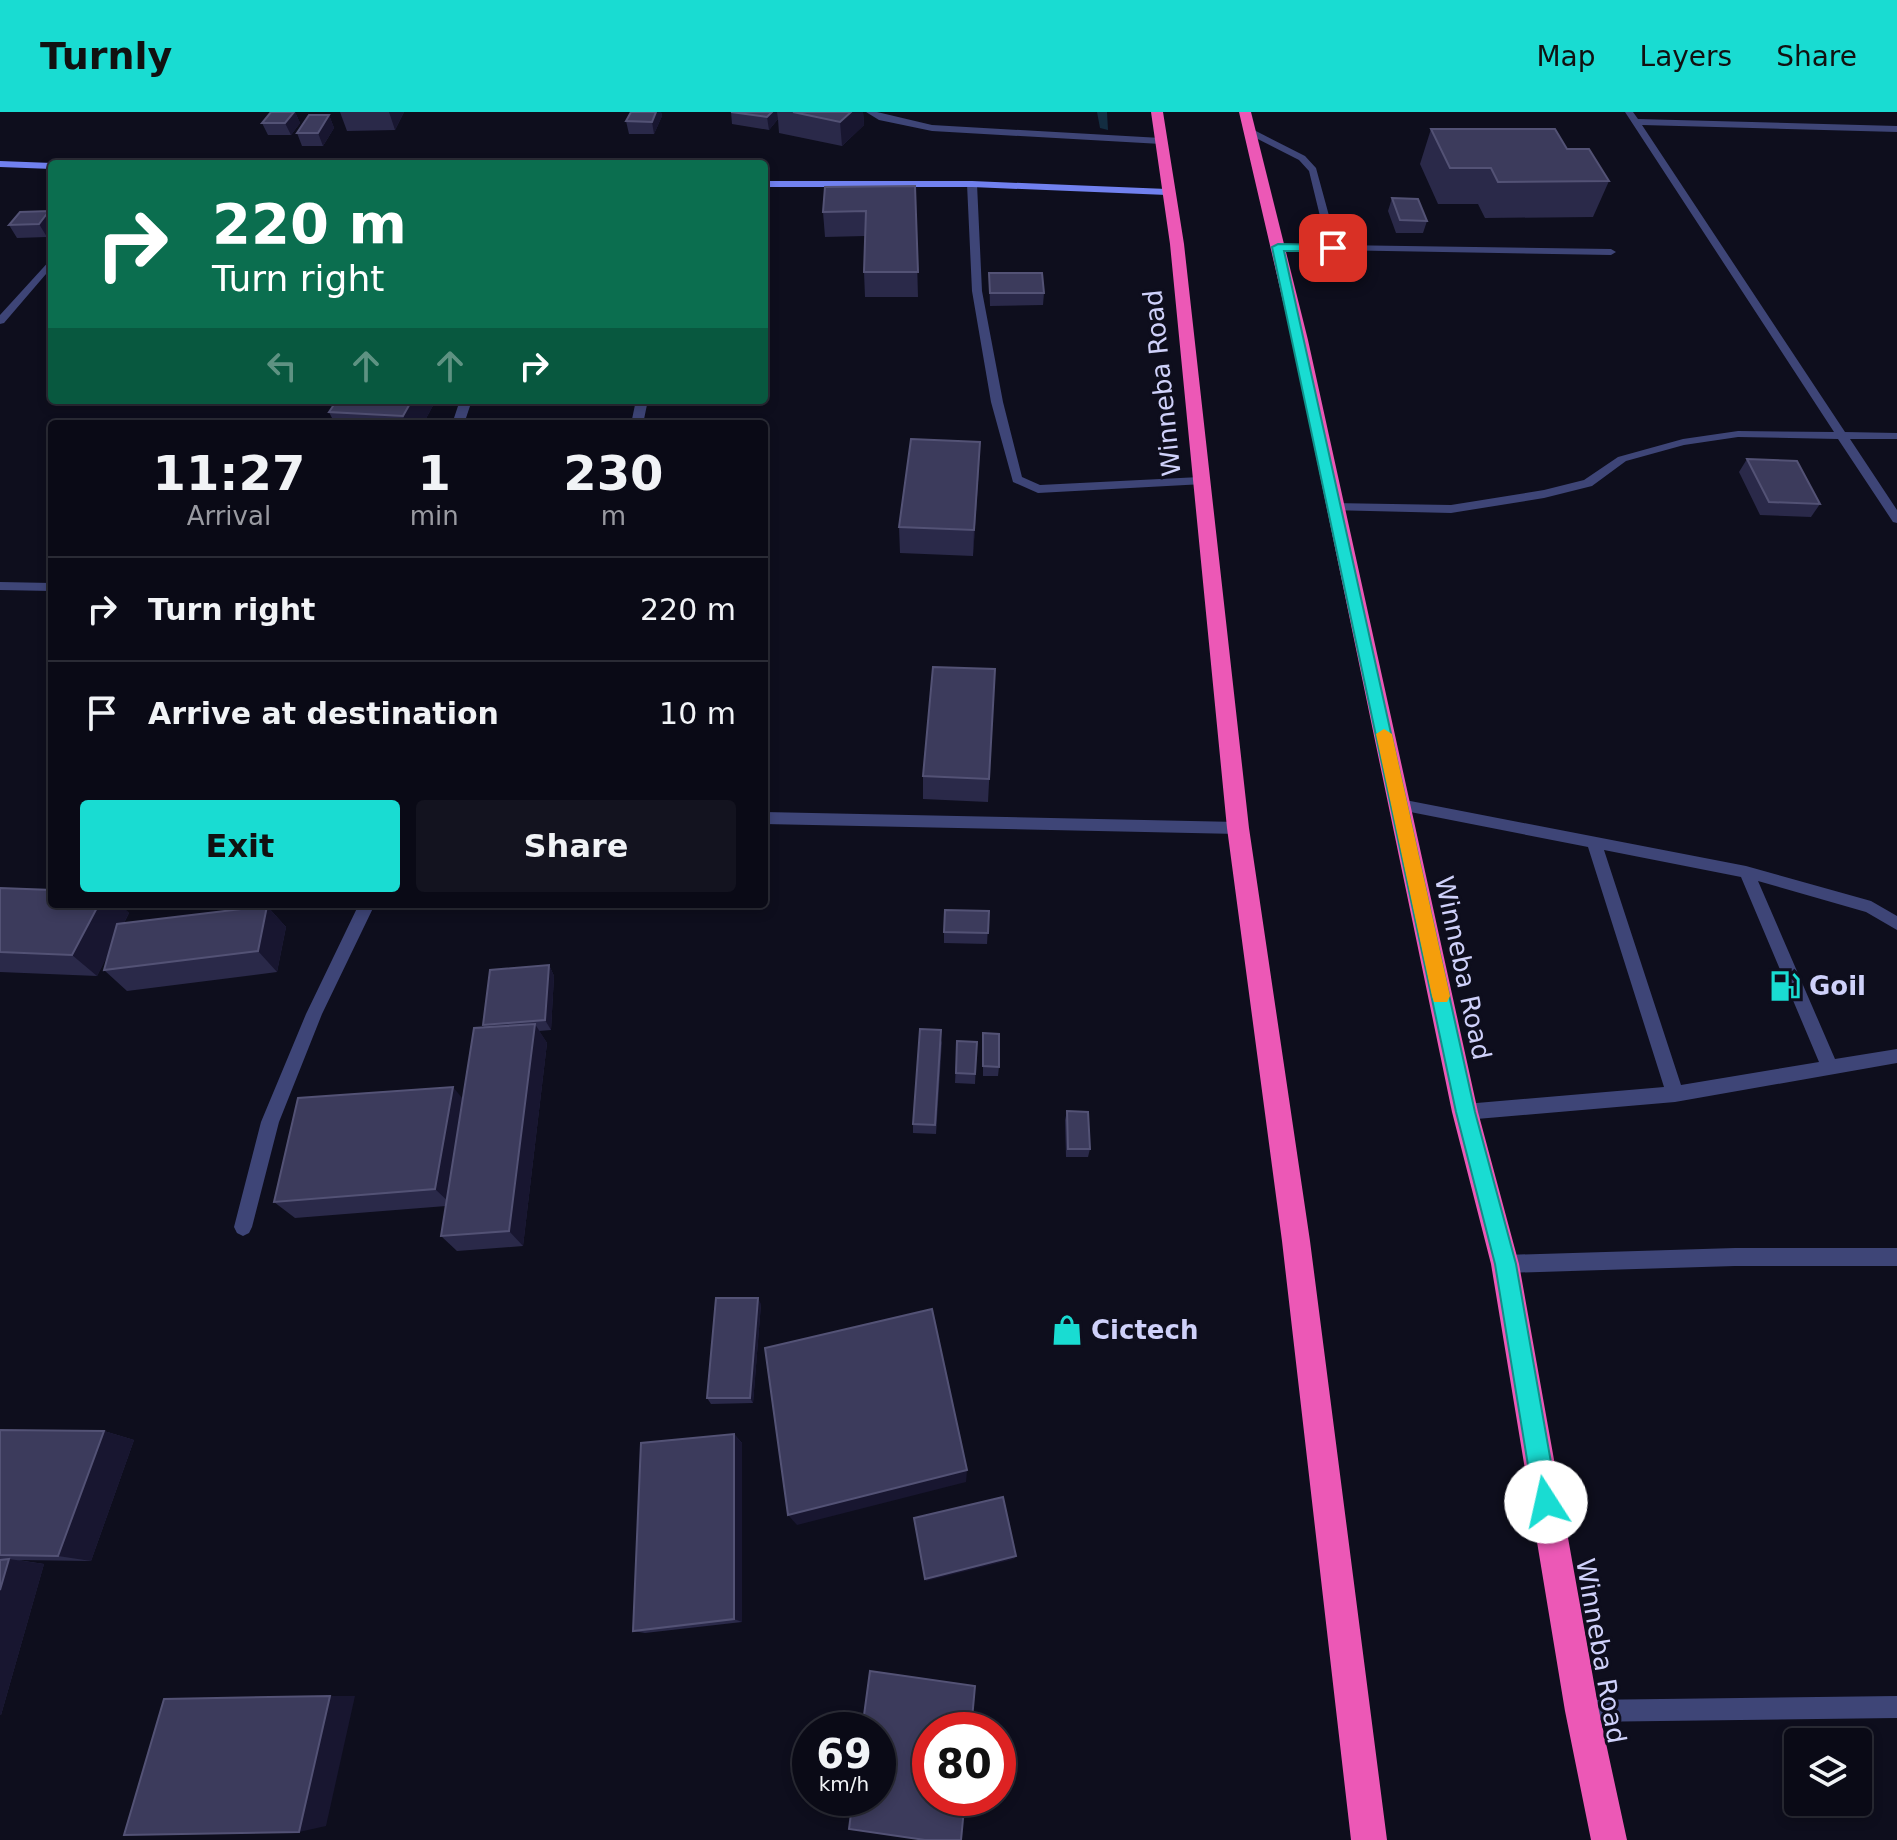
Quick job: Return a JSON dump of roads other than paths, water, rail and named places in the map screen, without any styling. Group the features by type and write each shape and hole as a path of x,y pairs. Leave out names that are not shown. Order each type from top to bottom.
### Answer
{"highway":[{"name":"Winneba Road","path":"1157,112 1177,244 1238,828 1296,1241 1369,1840"},
{"name":"Winneba Road","path":"1248,122 1278,247 1465,1112 1505,1264 1582,1711 1609,1840"}],"street":[{"path":"870,112 882,118 932,128 1161,141"},
{"path":"1629,112 1897,519"},
{"path":"1248,122 1302,158 1313,170 1333,248"},
{"path":"1636,122 1897,129"},
{"path":"0,164 48,166"},
{"path":"768,184 972,184 1167,192"},
{"path":"972,184 977,291 997,402 1017,479 1038,489 1200,481"},
{"path":"1278,247 1611,252"},
{"path":"0,321 48,266"},
{"path":"1333,507 1451,509 1544,494 1588,483 1622,459 1683,442 1738,434 1897,436"},
{"path":"0,586 48,587"},
{"path":"1400,805 1746,872 1856,901 1897,924"},
{"path":"768,818 1238,828"},
{"path":"1594,843 1675,1094"},
{"path":"1746,872 1830,1068"},
{"path":"243,1227 270,1122 314,1014 365,908"},
{"path":"1465,1112 1675,1094 1897,1056"},
{"path":"1505,1264 1735,1257 1897,1257"},
{"path":"1582,1711 1897,1707"}],"waterway":[{"path":"1102,112 1105,128"}],"place":[{"name":"Goil","path":"1785,986"},
{"name":"Cictech","path":"1067,1330"}]}
